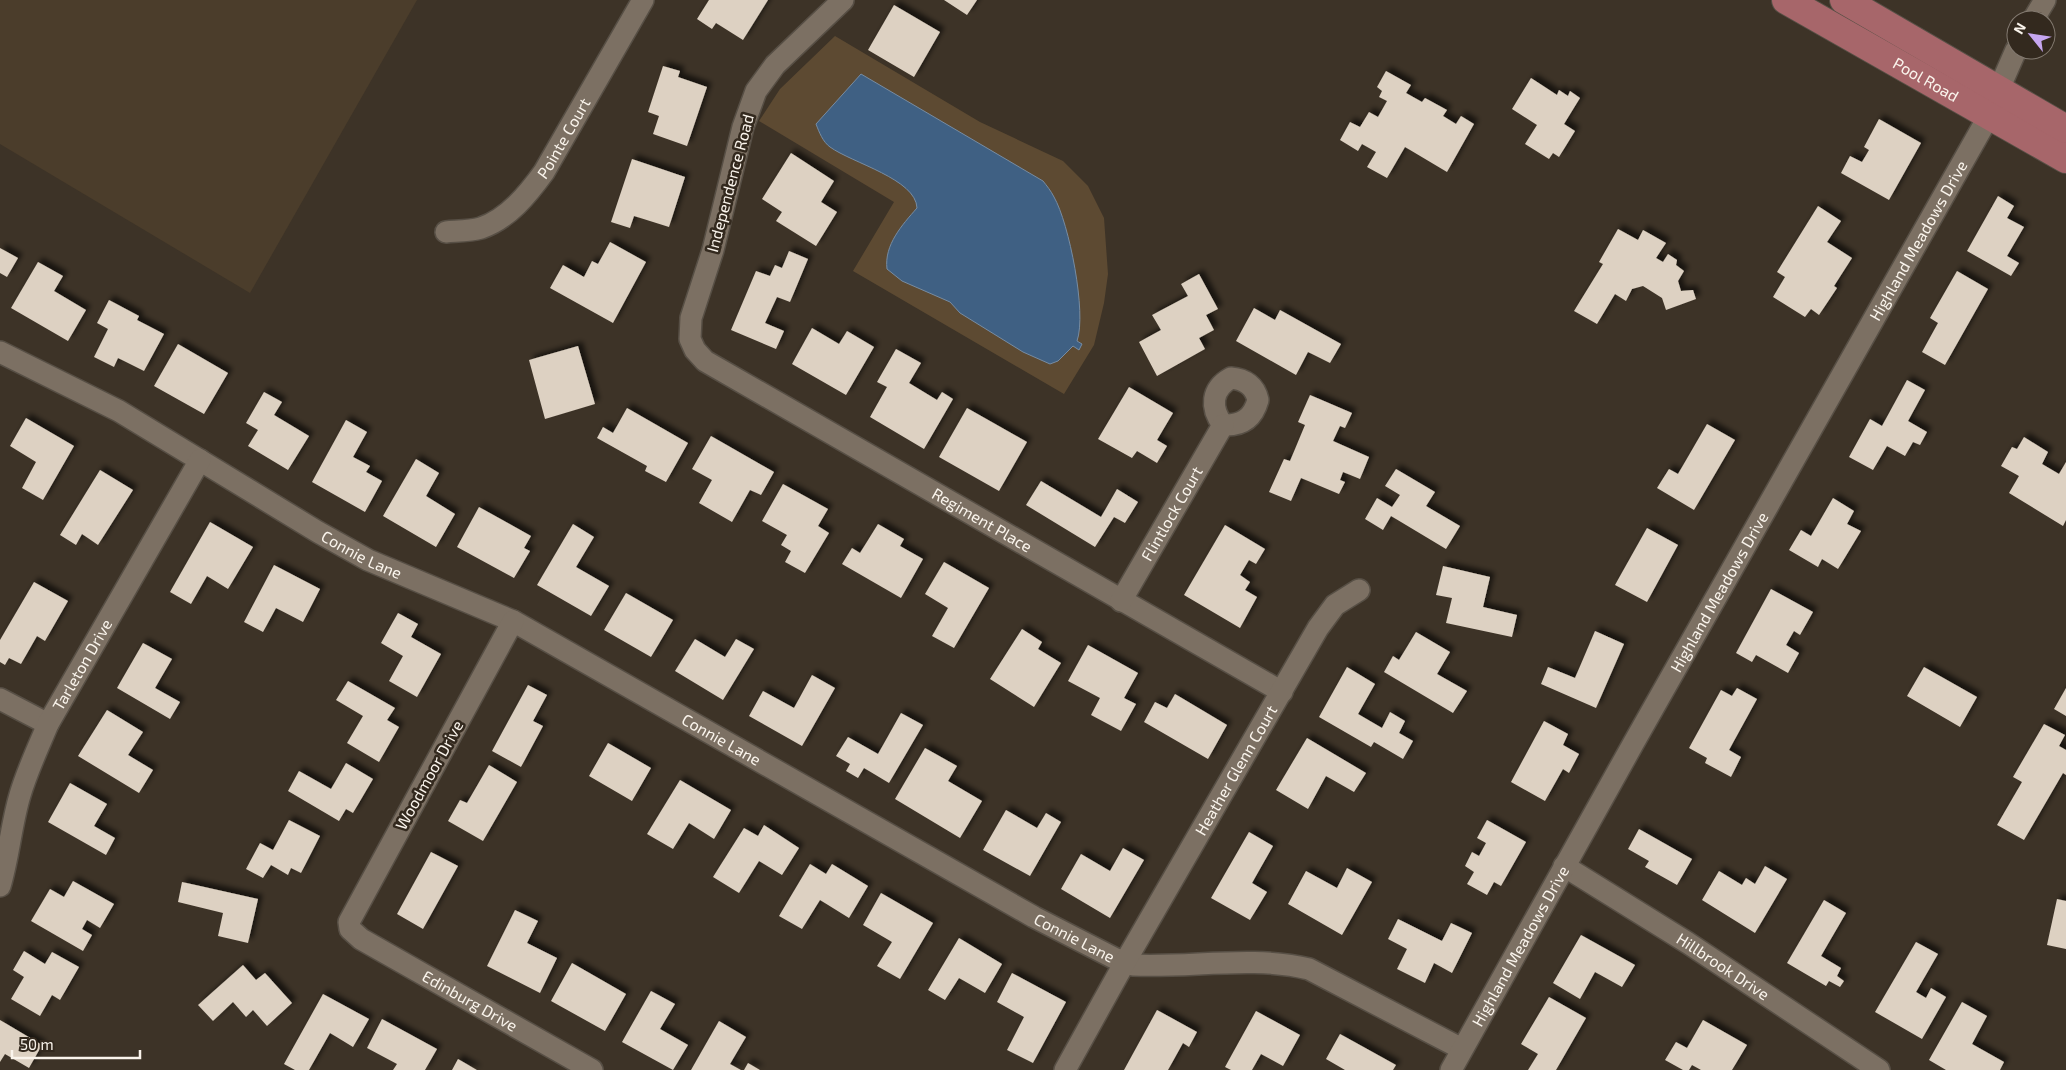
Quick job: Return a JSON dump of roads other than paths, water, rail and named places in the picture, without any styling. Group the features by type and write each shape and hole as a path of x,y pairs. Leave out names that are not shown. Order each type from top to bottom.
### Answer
{"main road":[{"name":"Pool Road","path":"1786,0 2066,160"},
{"name":"Pool Road","path":"1844,0 2066,129"}],"street":[{"name":"Pointe Court","path":"446,232 481,228 507,214 529,192 544,172 643,0"},
{"name":"Independence Road","path":"690,339 690,318 713,250 743,127 756,91 775,65 843,0"},
{"name":"Highland Meadows Drive","path":"1451,1070 1564,866 1982,128 2011,60"},
{"name":"Regiment Place","path":"690,339 695,350 705,361 1121,602 1282,692"},
{"name":"Connie Lane","path":"0,352 119,411 368,560 513,622 1034,918 1125,962 1133,965 1153,966 1288,964 1302,968 1462,1049"},
{"name":"Flintlock Court","path":"1121,602 1223,425"},
{"name":"Tarleton Drive","path":"0,886 19,797 30,763 48,724 200,460"},
{"name":"Heather Glenn Court","path":"1065,1070 1125,962 1318,628 1334,605 1359,590"},
{"name":"Woodmoor Drive","path":"350,929 349,922 513,622"},
{"path":"0,699 48,724"},
{"name":"Hillbrook Drive","path":"1564,866 1688,943 1879,1070"},
{"name":"Edinburg Drive","path":"350,929 360,939 592,1070"}],"water":[{"path":"861,74 1043,181 1053,195 1060,210 1071,247 1080,310 1077,341 1082,344 1079,350 1073,346 1058,361 1050,364 1023,352 960,313 950,302 902,281 887,269 888,252 891,244 900,228 917,208 914,198 906,188 895,180 830,147 823,140 816,124"}]}
